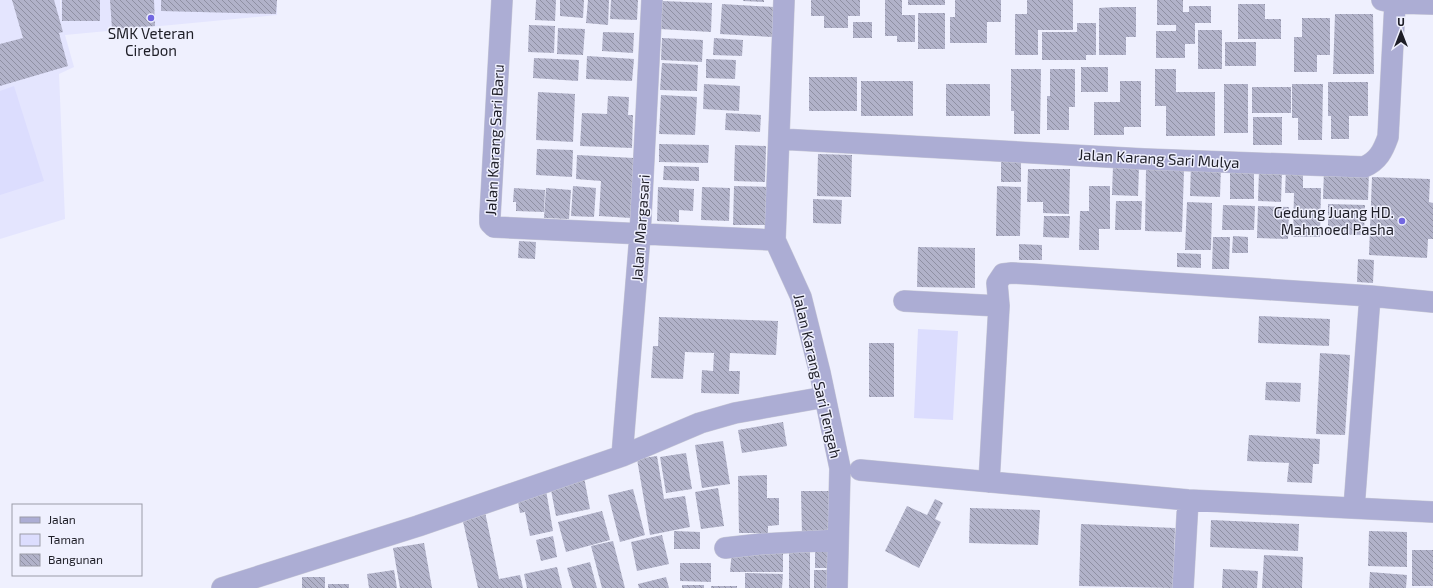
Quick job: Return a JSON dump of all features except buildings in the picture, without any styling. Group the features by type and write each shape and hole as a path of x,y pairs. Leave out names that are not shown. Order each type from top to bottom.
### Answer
{"street":[{"name":"Jalan Karang Sari Baru","path":"502,0 490,223 494,227 640,235 775,240"},
{"name":"Jalan Margasari","path":"622,456 640,235 652,0"},
{"name":"Jalan Karang Sari Tengah","path":"784,0 775,240 801,297 840,468 837,588"},
{"name":"Jalan Karang Sari Mulya","path":"779,139 1144,159 1364,167 1374,163 1383,151 1388,137 1388,2"},
{"path":"1388,2 1433,4"},
{"path":"988,482 999,306 998,283 1003,274 1012,272 1370,296 1433,302"},
{"path":"1354,508 1370,296"},
{"path":"904,301 999,306"},
{"path":"222,588 418,526 622,456 700,423 735,413 825,397"},
{"path":"860,470 1188,500 1433,512"},
{"path":"1182,588 1188,500"},
{"path":"725,548 761,544 837,540"}],"shaded area":[{"path":"0,0 60,0 61,22 61,0 277,0 277,15 65,35 74,67 59,74 65,219 0,239"}],"green space":[{"path":"14,86 44,181 0,195 0,91"},
{"path":"918,329 958,331 953,420 914,418"}],"place":[{"name":"SMK Veteran Cirebon","path":"151,18"},
{"name":"Gedung Juang HD. Mahmoed Pasha","path":"1402,221"}]}
